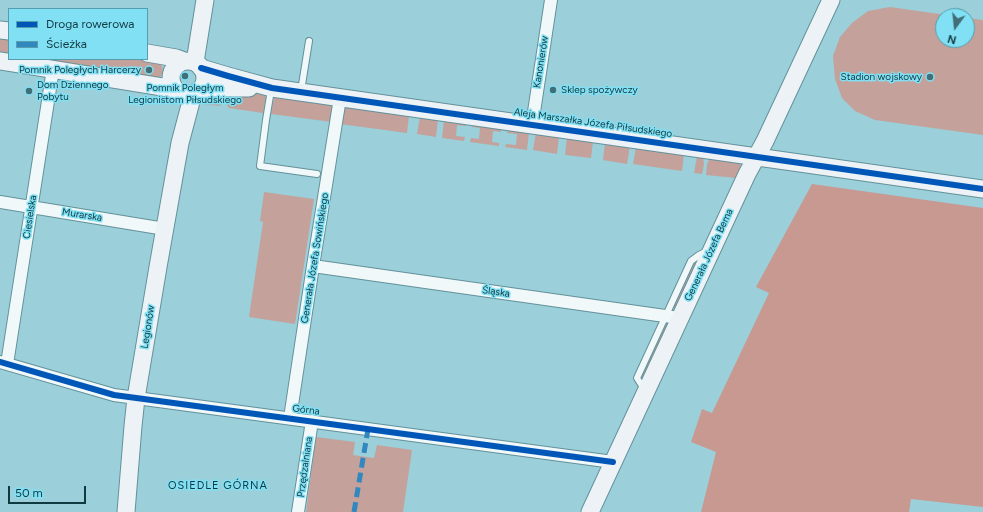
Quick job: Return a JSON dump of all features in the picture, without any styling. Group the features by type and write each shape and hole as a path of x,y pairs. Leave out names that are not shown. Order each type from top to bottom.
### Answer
{"street":[{"path":"193,63 205,0"},
{"name":"Kanonierów","path":"532,125 551,0"},
{"name":"Generała Józefa Bema","path":"590,512 646,391 673,317 712,248 832,0"},
{"name":"Aleja Marszałka Józefa Piłsudskiego","path":"148,53 176,58 228,76 272,88 983,189"},
{"path":"0,61 175,89"},
{"path":"178,63 193,63 204,73 205,80 203,86 196,93 186,95 175,89 171,83 170,76 178,63"},
{"name":"Ciesielska","path":"3,363 31,207 53,69"},
{"name":"Aleja Marszałka Józefa Piłsudskiego","path":"196,93 207,88 272,88"},
{"name":"Legionów","path":"175,89 180,118 180,143"},
{"name":"Legionów","path":"126,512 136,398 180,143 196,93"},
{"name":"Generała Józefa Sowińskiego","path":"290,418 340,98"},
{"name":"Murarska","path":"0,202 165,229"},
{"name":"Śląska","path":"313,266 673,317"},
{"name":"Górna","path":"3,363 114,395 613,462"},
{"name":"Przędzalniana","path":"298,512 312,421"}],"lane":[{"path":"301,92 309,41"},
{"path":"272,88 260,166 317,174"}],"shaded area":[{"name":"Stadion wojskowy","path":"890,7 935,13 935,48 975,48 975,19 983,20 983,135 875,120 855,111 842,98 835,79 833,56 840,37 852,23 868,11"},
{"path":"0,33 8,34 8,59 0,58"},
{"path":"148,59 159,61 162,66 162,73 158,80 14,60"},
{"path":"224,93 222,104 219,106 194,103 201,98"},
{"path":"229,93 254,93 264,95 266,97 263,113 229,108 227,105"},
{"path":"277,96 331,104 333,106 332,122 271,114 274,98"},
{"path":"347,106 409,115 407,133 340,124 344,107"},
{"path":"420,117 438,119 436,137 417,134"},
{"path":"444,120 467,123 466,126 457,125 456,136 465,137 464,141 442,138"},
{"path":"473,124 501,128 501,132 493,131 492,142 499,143 499,146 470,142 471,138 479,139 480,128 472,127"},
{"path":"508,129 529,132 527,150 505,147 506,144 516,145 517,134 507,133"},
{"path":"536,133 559,136 557,154 533,150"},
{"path":"567,137 593,141 591,158 565,155"},
{"path":"605,143 630,146 627,164 603,160"},
{"path":"636,147 684,154 682,171 633,164"},
{"path":"697,156 703,157 704,164 702,174 694,173"},
{"path":"710,158 725,159 737,162 741,165 742,173 738,172 736,178 706,175 707,164"},
{"path":"812,184 983,208 983,507 911,499 909,512 701,512 716,452 691,442 702,409 712,413 769,293 756,287"},
{"path":"264,192 314,199 295,324 249,317 263,222 260,221"},
{"path":"702,257 679,306 673,308 693,264"},
{"path":"666,322 668,326 645,380 640,377"},
{"path":"316,437 355,442 353,455 374,458 377,445 412,450 403,512 306,512"}],"marked path":[{"path":"354,512 368,429"}],"cycle path":[{"path":"201,68 272,88 983,189"},
{"path":"0,362 114,395 613,462"}],"place":[{"name":"Pomnik Poległych Harcerzy","path":"149,70"},
{"name":"Pomnik Poległym Legionistom Piłsudskiego","path":"185,76"},
{"name":"Stadion wojskowy","path":"930,77"},
{"name":"Sklep spożywczy","path":"553,90"},
{"name":"Dom Dziennego Pobytu","path":"29,91"}],"district":[{"name":"OSIEDLE GÓRNA","path":"218,486"}]}
